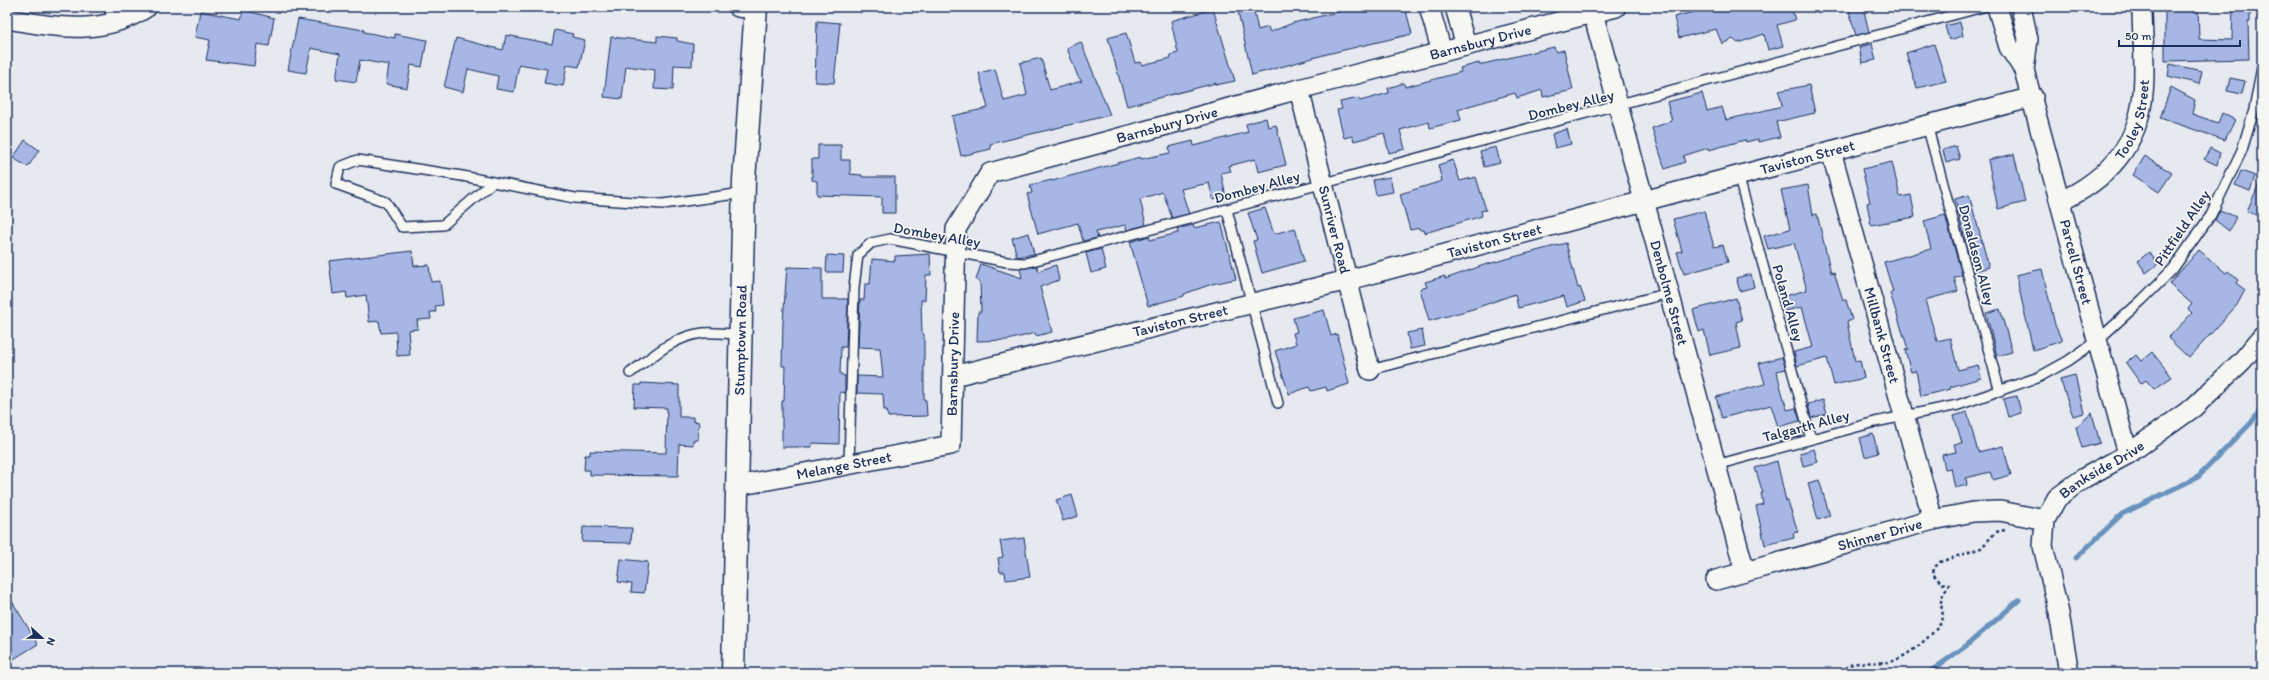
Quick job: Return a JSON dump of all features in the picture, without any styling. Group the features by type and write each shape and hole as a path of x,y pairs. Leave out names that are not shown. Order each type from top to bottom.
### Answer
{"street":[{"path":"7,19 63,29 87,28 111,14 147,7"},
{"path":"1429,7 1442,52"},
{"path":"1455,7 1466,46"},
{"name":"Barnsbury Drive","path":"951,445 956,229 990,173 1299,89 1616,7"},
{"name":"Parcell Street","path":"1997,7 2009,47 2024,70 2033,97 2128,454"},
{"name":"Parcell Street","path":"2021,7 2028,39 2024,70"},
{"name":"Tooley Street","path":"2061,201 2082,191 2106,173 2116,162 2131,136 2141,108 2143,92 2142,7"},
{"name":"Stumptown Road","path":"733,673 743,193 750,8"},
{"name":"Denbolme Street","path":"1593,13 1745,572"},
{"name":"Sunriver Road","path":"1299,89 1370,370"},
{"name":"Taviston Street","path":"953,376 1348,280 2033,97"},
{"name":"Millbank Street","path":"1831,151 1933,520"},
{"name":"Bankside Drive","path":"2069,673 2060,620 2043,546 2045,520 2057,498 2084,478 2128,454 2194,407 2242,361 2262,337"},
{"name":"Melange Street","path":"737,486 951,445"},
{"name":"Shinner Drive","path":"1716,580 1933,520 1973,512 2000,510 2045,520"}],"lane":[{"name":"Dombey Alley","path":"849,464 854,287 858,255 871,243 890,239 955,250 1007,262 1025,263 1323,183 1618,107 1983,7"},
{"name":"Pittfield Alley","path":"1904,416 1958,406 2039,377 2068,361 2098,340 2142,300 2173,269 2211,215 2242,150 2254,110 2262,67"},
{"name":"Donaldson Alley","path":"1927,125 2000,392"},
{"path":"493,182 443,225 402,227 386,202 336,184 340,167 358,160 493,182 575,198 663,204 743,193"},
{"name":"Poland Alley","path":"1738,175 1812,439"},
{"path":"1227,210 1253,303 1278,403"},
{"path":"1370,370 1669,293"},
{"path":"630,373 671,343 688,336 703,333 740,334"},
{"name":"Talgarth Alley","path":"1716,465 1904,416"}],"path":[{"path":"1841,673 1843,669 1854,664 1893,661 1919,646 1941,622 1943,613 1941,600 1949,585 1941,583 1933,574 1934,568 1940,562 1981,548 1996,532 2006,530 2012,532"}],"building":[{"path":"1237,7 1253,7 1258,30 1268,27 1270,32 1293,23 1357,7 1365,7 1366,10 1378,7 1405,7 1412,34 1327,54 1252,75"},
{"path":"1712,7 1791,7 1795,20 1777,25 1783,46 1768,50 1764,34 1738,43 1733,39 1722,44 1716,29 1679,38 1674,17"},
{"path":"1848,7 1863,7 1869,32 1856,36"},
{"path":"2165,7 2198,7 2199,39 2232,40 2233,7 2250,7 2250,22 2248,22 2249,59 2165,61"},
{"path":"1213,9 1235,81 1216,85 1216,83 1127,106 1108,38 1126,33 1135,63 1141,62 1142,65 1171,58 1170,55 1178,53 1171,21"},
{"path":"243,10 274,18 269,46 257,44 254,66 206,60 210,40 195,37 200,11 241,19"},
{"path":"298,19 364,30 364,32 395,38 395,34 427,40 422,67 411,65 407,88 386,84 389,65 360,60 356,82 336,79 340,54 311,48 306,73 288,70"},
{"path":"817,21 840,23 834,83 815,82"},
{"path":"1960,22 1963,36 1949,40 1945,26"},
{"path":"555,30 573,34 572,37 585,40 579,67 567,65 563,86 544,83 547,69 519,64 514,92 496,89 498,76 468,69 463,92 444,87 456,38 503,50 506,35 552,44"},
{"path":"657,36 677,38 677,41 693,44 692,66 674,65 673,90 654,89 655,70 626,66 622,99 604,97 611,37 657,42"},
{"path":"1081,42 1110,115 990,144 991,149 961,156 952,116 988,108 979,73 995,69 1004,101 1027,95 1020,63 1041,58 1050,90 1082,81 1078,77 1067,48"},
{"path":"1872,44 1876,60 1862,63 1859,47"},
{"path":"1934,44 1946,81 1917,88 1906,53"},
{"path":"1554,47 1556,52 1564,50 1573,90 1543,97 1542,90 1517,98 1515,93 1458,109 1461,120 1430,128 1429,122 1400,130 1405,149 1389,153 1384,133 1354,141 1352,136 1344,138 1337,110 1342,109 1340,102 1359,98 1360,101 1389,93 1388,88 1404,83 1405,87 1461,72 1460,68 1479,63 1479,65"},
{"path":"2170,64 2202,71 2199,84 2168,76"},
{"path":"2230,78 2245,81 2242,94 2227,91"},
{"path":"1809,85 1815,113 1776,122 1780,137 1758,142 1758,139 1746,142 1745,140 1709,150 1708,148 1683,156 1685,162 1665,169 1652,128 1672,121 1667,102 1702,93 1707,111 1722,107 1726,120 1782,106 1779,91"},
{"path":"2171,87 2195,100 2192,114 2218,123 2222,113 2235,120 2225,140 2160,118"},
{"path":"1266,118 1268,127 1276,125 1286,165 1258,172 1255,159 1229,166 1231,171 1221,173 1226,197 1213,200 1209,183 1181,189 1189,214 1172,218 1163,192 1140,199 1146,225 1127,230 1125,225 1096,232 1098,238 1083,241 1078,223 1038,234 1027,194 1032,193 1030,185 1052,181 1140,157 1141,159 1170,153 1169,147 1193,141 1194,146 1248,132 1246,124"},
{"path":"1567,129 1571,144 1555,148 1552,134"},
{"path":"25,140 39,150 28,167 13,158"},
{"path":"818,145 841,145 841,160 850,160 850,174 862,175 862,177 895,177 895,213 882,213 882,197 817,195 817,181 812,180 812,159 818,159"},
{"path":"1956,146 1960,159 1946,163 1943,150"},
{"path":"1496,147 1500,163 1484,167 1480,151"},
{"path":"2210,148 2220,153 2217,165 2204,159"},
{"path":"2014,154 2025,202 1998,209 1988,160"},
{"path":"2145,156 2172,173 2159,192 2133,175"},
{"path":"1453,160 1460,181 1476,177 1486,210 1481,211 1482,216 1425,233 1424,230 1420,230 1419,228 1410,230 1400,194 1442,181 1438,165"},
{"path":"1892,162 1900,197 1911,195 1915,217 1871,225 1867,203 1870,202 1862,169"},
{"path":"2241,171 2255,176 2250,191 2235,185"},
{"path":"1390,177 1393,192 1376,195 1373,180"},
{"path":"2262,177 2262,218 2247,211"},
{"path":"1808,185 1813,215 1817,214 1831,273 1834,272 1843,300 1846,300 1852,320 1847,322 1855,361 1860,360 1864,378 1834,385 1827,358 1797,366 1794,352 1813,347 1802,307 1785,311 1781,297 1807,290 1794,243 1768,249 1764,236 1790,229 1781,190"},
{"path":"1969,195 1989,267 1973,272 1955,199"},
{"path":"1265,208 1274,234 1295,228 1304,261 1262,273 1253,241 1257,240 1248,213"},
{"path":"2220,210 2236,217 2229,231 2215,220"},
{"path":"1704,211 1714,247 1723,245 1728,262 1684,274 1677,252 1682,251 1673,219"},
{"path":"1945,215 1962,275 1954,278 1958,291 1925,300 1937,341 1950,338 1958,370 1978,365 1981,378 1950,387 1951,389 1921,396 1916,371 1911,372 1905,350 1908,349 1890,293 1893,292 1884,262 1931,249 1924,221"},
{"path":"1221,222 1236,279 1212,284 1184,294 1184,296 1148,306 1130,242 1149,236 1150,240 1178,233 1177,229 1193,225 1194,228"},
{"path":"1029,233 1034,254 1017,257 1012,238"},
{"path":"1566,243 1578,288 1580,287 1585,301 1567,307 1564,296 1518,308 1515,294 1473,309 1429,321 1420,289 1427,287 1425,282 1445,276 1445,279 1484,265"},
{"path":"1101,249 1106,269 1091,273 1086,253"},
{"path":"2199,250 2226,273 2228,271 2238,280 2236,283 2245,290 2237,305 2189,358 2168,338 2192,313 2188,309 2192,304 2169,284"},
{"path":"412,251 414,266 429,265 431,282 440,281 443,305 435,306 436,312 430,312 431,319 417,320 418,329 408,330 410,355 397,356 396,332 381,333 379,321 369,322 366,295 347,298 346,292 333,294 329,261"},
{"path":"2149,252 2158,264 2146,273 2138,261"},
{"path":"930,254 931,275 926,275 925,300 921,300 922,334 924,334 924,400 926,400 927,416 888,417 887,410 884,410 883,394 857,393 857,376 883,377 880,348 858,347 860,300 864,300 865,284 870,284 872,259 895,261 895,256"},
{"path":"827,255 844,256 843,272 826,272"},
{"path":"981,264 1022,278 1020,269 1037,266 1038,271 1056,265 1059,280 1040,287 1052,332 1036,336 1035,333 1008,340 977,341 978,312 981,312 980,282 976,280"},
{"path":"787,267 822,268 822,299 848,299 846,347 841,347 840,374 845,376 845,393 840,392 839,444 812,443 812,447 782,447 782,401 784,401 785,366 782,366 783,322"},
{"path":"2042,269 2055,325 2062,341 2033,350 2016,275"},
{"path":"1751,274 1754,287 1740,291 1736,278"},
{"path":"1736,298 1742,320 1736,322 1741,348 1710,355 1704,330 1699,332 1693,310"},
{"path":"2000,309 2012,352 1997,356 1986,313"},
{"path":"1324,310 1331,336 1337,334 1349,384 1327,391 1326,387 1311,391 1309,387 1289,394 1275,351 1296,344 1293,333 1297,332 1293,318"},
{"path":"1422,330 1425,346 1410,349 1407,333"},
{"path":"2152,352 2172,377 2154,389 2146,380 2141,384 2126,363 2136,355 2141,361"},
{"path":"1782,357 1786,369 1777,371 1787,410 1796,408 1800,421 1778,427 1771,405 1722,418 1716,397 1765,384 1759,363"},
{"path":"2075,375 2084,413 2073,416 2060,379"},
{"path":"641,383 679,385 679,417 693,417 693,421 699,422 698,440 693,440 693,445 679,444 678,476 590,475 590,470 584,470 585,455 590,455 590,451 666,453 667,408 634,407 635,385 641,385"},
{"path":"2017,396 2021,413 2008,417 2003,399"},
{"path":"1823,400 1827,414 1811,418 1808,404"},
{"path":"1967,412 1978,452 2003,446 2011,475 1993,480 1990,472 1966,478 1967,485 1955,488 1951,468 1945,469 1942,455 1956,452 1954,444 1962,443 1954,416"},
{"path":"2092,413 2100,443 2082,448 2076,427"},
{"path":"1873,434 1878,453 1865,457 1860,438"},
{"path":"1814,449 1818,462 1803,466 1800,453"},
{"path":"1777,461 1786,501 1788,501 1798,532 1793,533 1794,538 1765,545 1756,506 1763,504 1761,493 1763,493 1755,468"},
{"path":"1819,480 1830,516 1818,520 1808,483"},
{"path":"1072,495 1078,516 1063,521 1056,500"},
{"path":"583,527 632,528 631,543 582,542"},
{"path":"1024,538 1030,577 1006,580 1005,572 1000,572 998,558 1003,557 1000,541"},
{"path":"621,559 648,562 644,593 631,592 632,584 618,582"},
{"path":"7,593 38,644 12,660 7,652"}],"waterway":[{"path":"2076,558 2122,514 2198,477 2251,423 2262,408"},
{"path":"1928,673 1966,646 2019,600"}]}
